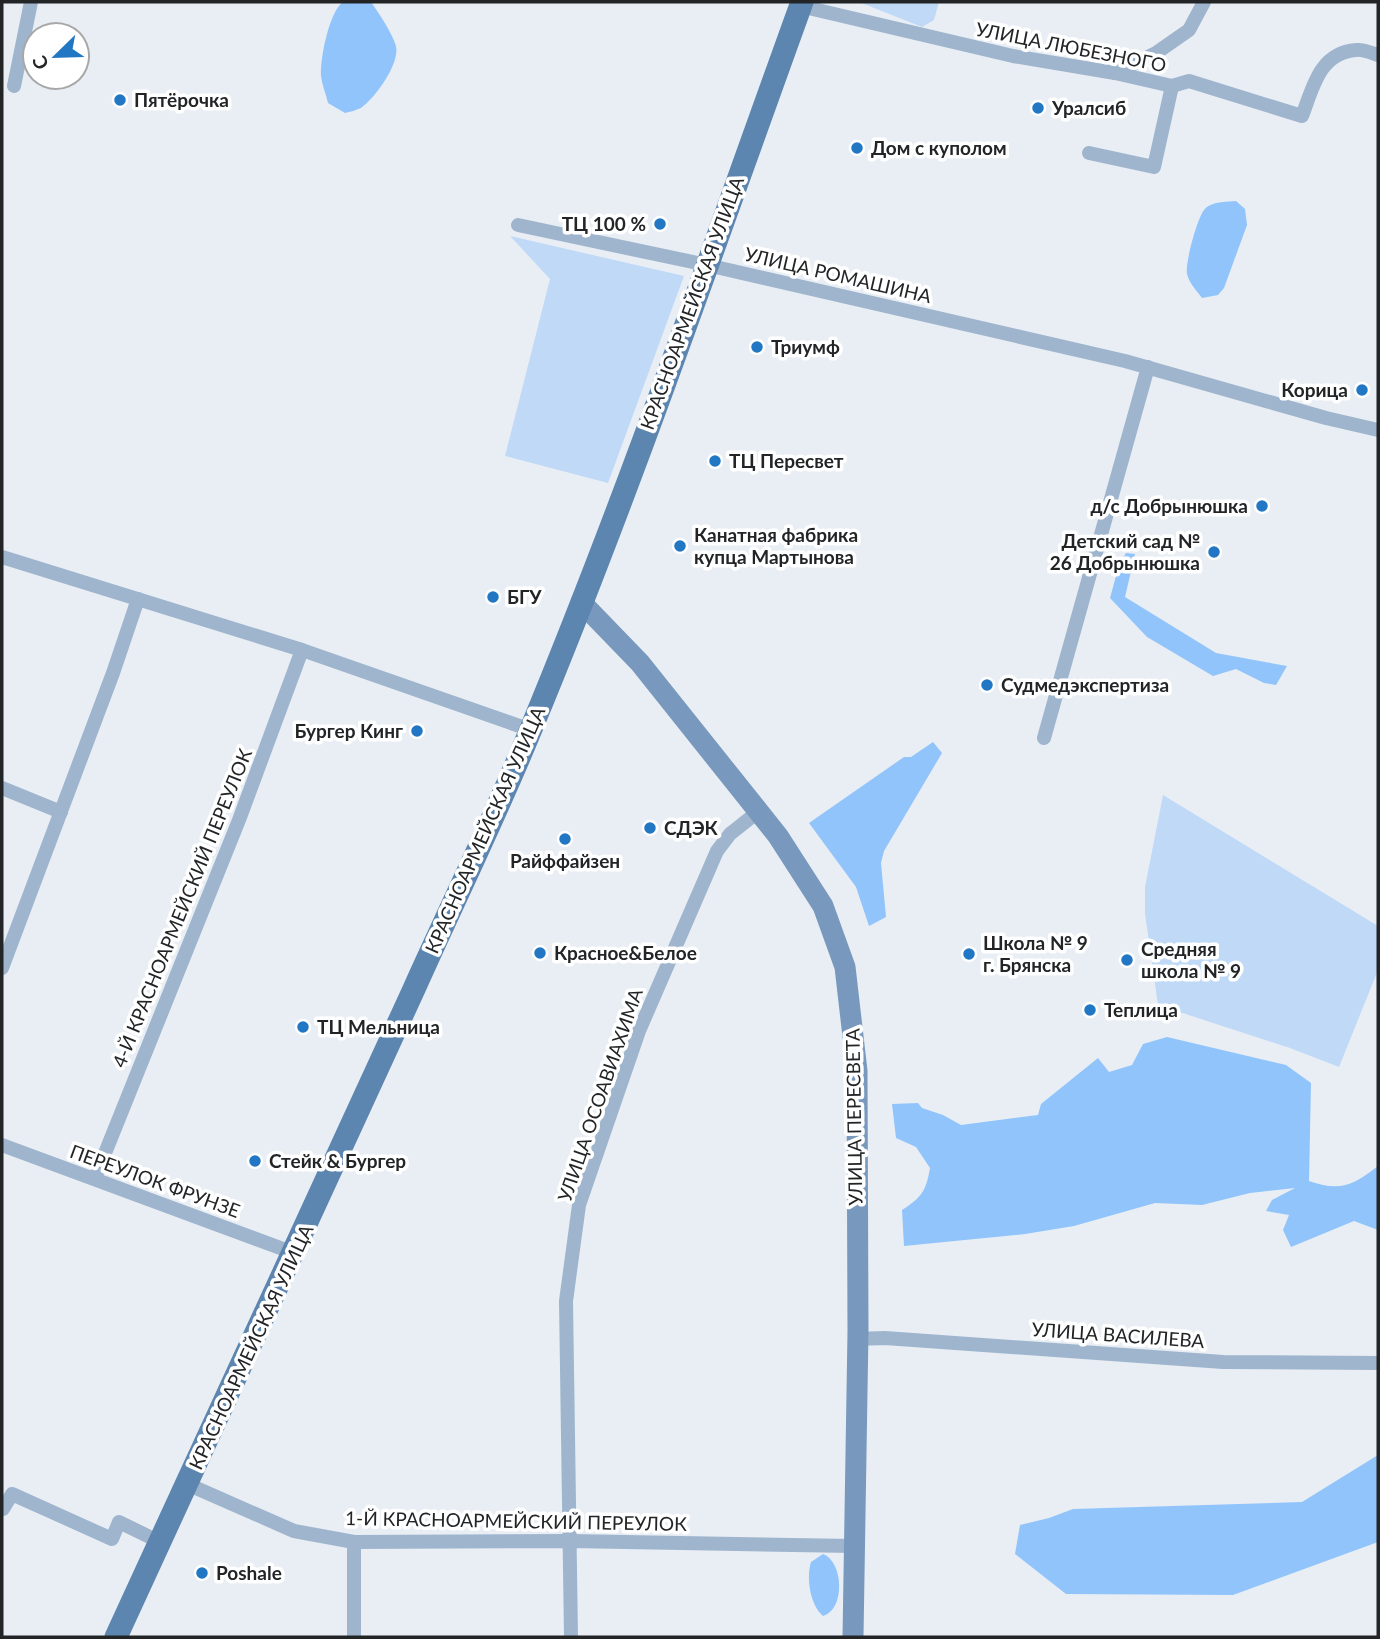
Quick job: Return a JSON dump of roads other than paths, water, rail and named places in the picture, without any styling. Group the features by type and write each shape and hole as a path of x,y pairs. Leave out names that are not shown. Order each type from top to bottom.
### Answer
{"main road":[{"name":"КРАСНОАРМЕЙСКАЯ УЛИЦА","path":"116,1637 531,730 707,265 801,4"},
{"name":"УЛИЦА ПЕРЕСВЕТА","path":"581,601 640,663 778,836 823,906 836,935 845,967 857,1071 853,1637"}],"street":[{"path":"14,86 31,2"},
{"path":"1115,73 1156,53 1189,30 1204,2"},
{"name":"УЛИЦА ЛЮБЕЗНОГО","path":"801,4 1001,54 1115,73 1172,86 1189,81 1301,116 1320,69 1335,57 1357,49 1378,55"},
{"path":"1089,153 1154,167 1172,86"},
{"name":"УЛИЦА РОМАШИНА","path":"518,225 707,265 1148,367 1326,418 1378,430"},
{"path":"1044,738 1148,367"},
{"path":"2,557 302,650 531,730"},
{"path":"2,968 113,673 138,599"},
{"name":"4-Й КРАСНОАРМЕЙСКИЙ ПЕРЕУЛОК","path":"95,1178 234,833 302,650"},
{"path":"2,788 61,812"},
{"name":"УЛИЦА ОСОАВИАХИМА","path":"571,1637 566,1301 579,1205 639,1031 717,851 730,834 759,811"},
{"name":"ПЕРЕУЛОК ФРУНЗЕ","path":"2,1145 294,1253"},
{"name":"УЛИЦА ВАСИЛЕВА","path":"856,1339 885,1338 1223,1362 1378,1363"},
{"name":"1-Й КРАСНОАРМЕЙСКИЙ ПЕРЕУЛОК","path":"187,1484 294,1531 354,1542 569,1541 854,1546"},
{"path":"2,1508 12,1494 112,1539 119,1522 160,1542"},
{"path":"354,1542 354,1637"}],"place":[{"name":"Пятёрочка","path":"120,100"},
{"name":"Уралсиб","path":"1038,108"},
{"name":"Дом с куполом","path":"857,148"},
{"name":"ТЦ 100 %","path":"660,224"},
{"name":"Триумф","path":"757,347"},
{"name":"Корица","path":"1362,390"},
{"name":"ТЦ Пересвет","path":"715,461"},
{"name":"д/с Добрынюшка","path":"1262,506"},
{"name":"Канатная фабрика купца Мартынова","path":"680,546"},
{"name":"Детский сад № 26 Добрынюшка","path":"1214,552"},
{"name":"БГУ","path":"493,597"},
{"name":"Судмедэкспертиза","path":"987,685"},
{"name":"Бургер Кинг","path":"417,731"},
{"name":"СДЭК","path":"650,828"},
{"name":"Райффайзен","path":"565,839"},
{"name":"Красное&Белое","path":"540,953"},
{"name":"Школа № 9 г. Брянска","path":"969,954"},
{"name":"Средняя школа № 9","path":"1127,960"},
{"name":"Теплица","path":"1090,1010"},
{"name":"ТЦ Мельница","path":"303,1027"},
{"name":"Стейк & Бургер","path":"255,1161"},
{"name":"Poshale","path":"202,1573"}]}
